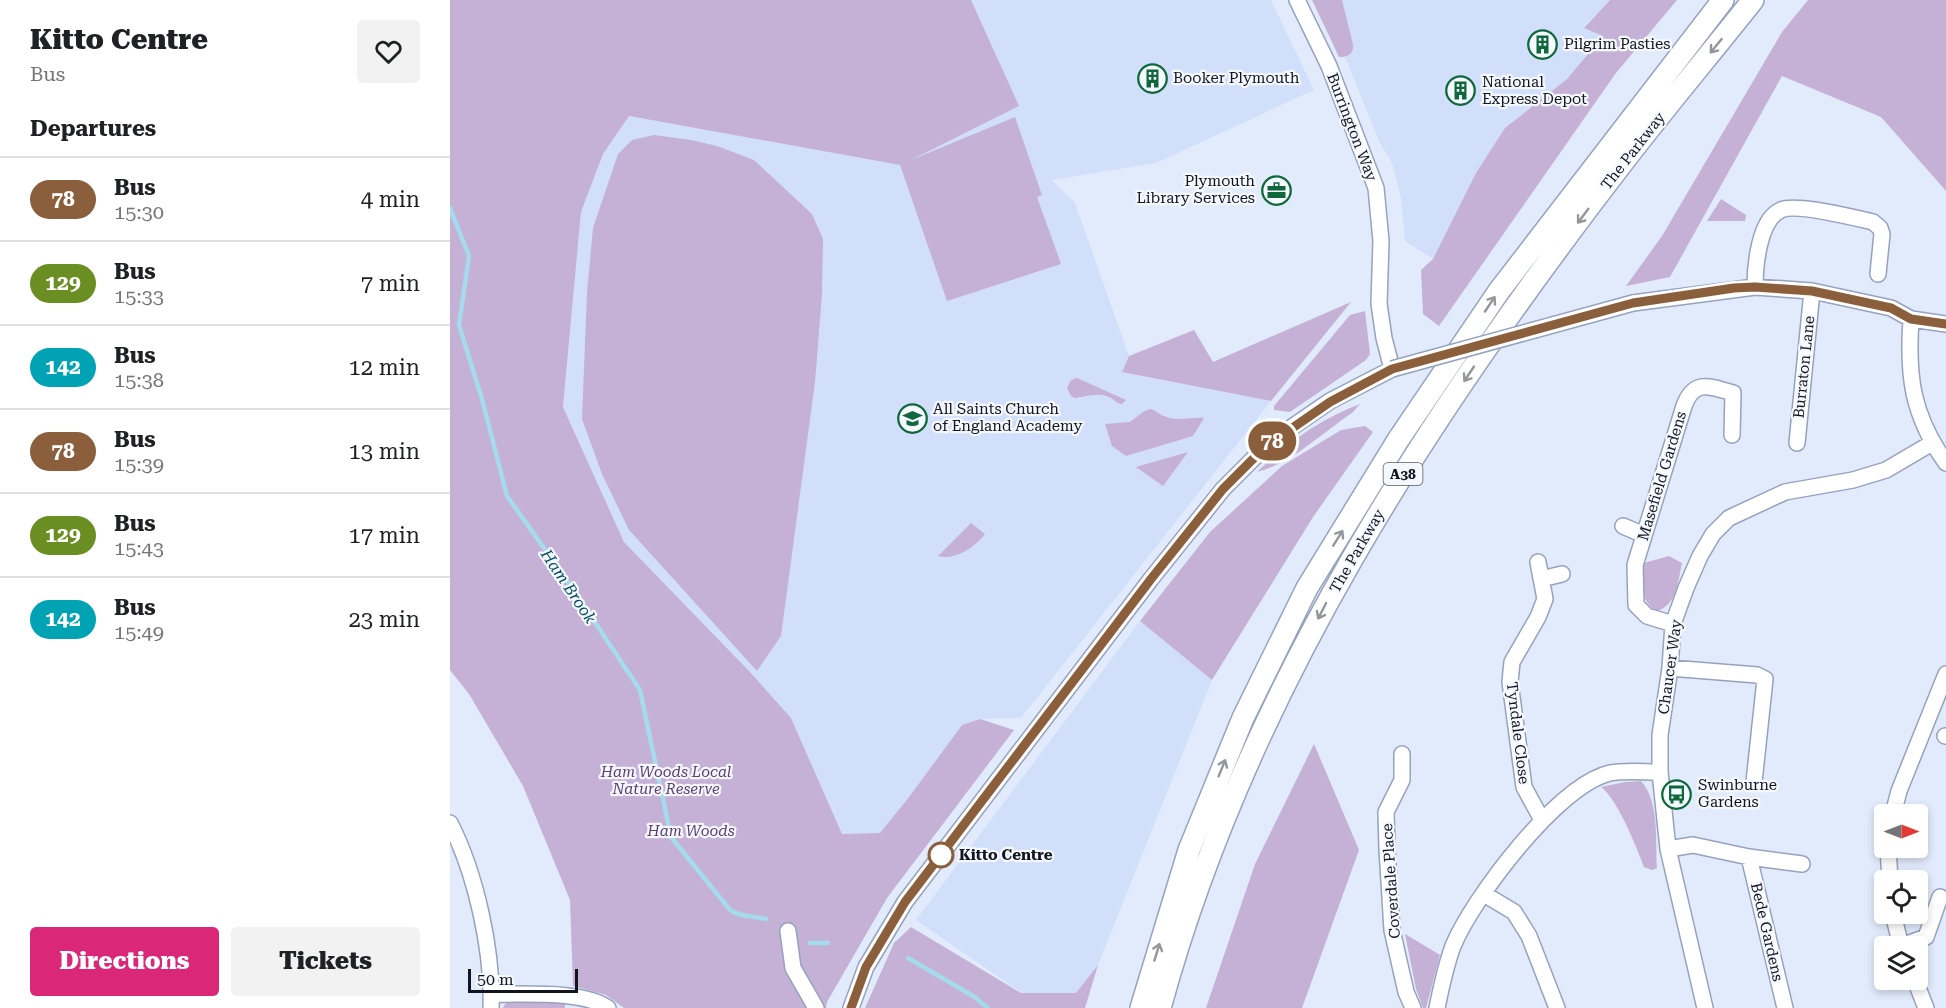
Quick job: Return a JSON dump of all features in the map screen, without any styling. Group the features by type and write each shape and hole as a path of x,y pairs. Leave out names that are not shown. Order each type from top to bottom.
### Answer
{"highway":[{"name":"The Parkway","path":"1141,1008 1189,850 1243,718 1307,588 1398,440 1498,291 1723,0"},
{"name":"The Parkway","path":"1160,1008 1208,860 1256,743 1329,599 1376,517 1438,420 1504,324 1627,158 1752,1"}],"street":[{"name":"Burrington Way","path":"1297,0 1331,71 1376,188 1381,241 1379,304 1392,369"},
{"path":"1755,287 1755,266 1759,245 1773,216 1781,209 1795,208 1873,222 1882,234 1878,274"},
{"path":"851,1008 866,967 905,902 1151,579 1223,489 1265,447 1330,402 1392,369 1633,303 1734,288 1755,287 1812,291 1891,308 1911,319 1946,324"},
{"name":"Burraton Lane","path":"1797,443 1812,291"},
{"path":"1911,319 1909,347 1911,389 1921,420 1932,443 1946,462"},
{"name":"Masefield Gardens","path":"1673,624 1647,616 1636,605 1635,565 1688,394 1702,386 1733,393 1732,435"},
{"name":"Chaucer Way","path":"1705,1008 1668,849 1660,772 1660,735 1670,668 1673,624 1700,556 1713,534 1729,518 1746,508 1785,492 1853,480 1886,470 1932,443"},
{"path":"1623,526 1644,535"},
{"name":"Tyndale Close","path":"1538,562 1545,599 1538,617 1512,662 1510,682 1524,787 1542,820"},
{"path":"1541,579 1562,574"},
{"path":"1670,668 1757,675 1765,679 1764,706 1754,782"},
{"path":"1896,804 1946,674"},
{"name":"Coverdale Place","path":"1402,754 1402,780 1386,812 1392,930 1406,993 1413,1008"},
{"path":"1437,1008 1454,945 1484,894 1542,820 1591,780 1611,773 1660,772"},
{"path":"450,823 474,891 486,937 492,1001 566,995 602,1004 608,1008"},
{"name":"Bede Gardens","path":"1668,849 1693,845 1749,857 1802,864"},
{"name":"Bede Gardens","path":"1749,857 1785,1008"},
{"path":"1484,894 1514,912 1529,936 1557,1008"},
{"path":"1926,936 1940,897"},
{"path":"788,931 793,968 816,1008"},
{"path":"1919,990 1926,1008"}],"shaded area":[{"name":"All Saints Church of England Academy","path":"813,0 1271,0 1314,90 1156,163 1052,180 1075,203 1129,356 1122,372 1271,401 1021,718 980,719 962,725 880,833 842,835 791,718 751,673 624,542 563,407 581,212 603,154 628,116 900,165"},
{"path":"1342,0 1610,0 1584,27 1603,36 1567,79 1505,128 1476,173 1433,259 1405,241 1401,198 1392,163 1380,143 1345,57 1351,54 1353,44"},
{"path":"1140,621 1212,680 1098,965 1077,993 1022,993 916,920"}],"green space":[{"name":"Ham Woods","path":"450,0 971,0 1019,106 911,160 1015,117 1042,195 1037,197 1061,264 947,301 900,165 629,116 603,154 581,212 563,407 624,542 751,673 791,718 842,834 880,833 962,725 980,719 1014,730 887,898 827,1002 826,1008 624,1008 606,995 573,986 570,900 523,786 469,694 450,670"},
{"path":"1312,0 1342,0 1353,44 1350,54 1339,57"},
{"path":"1610,0 1677,0 1616,73 1439,326 1423,314 1421,270 1433,259 1476,173 1505,128 1567,79 1603,36 1584,28"},
{"path":"1808,0 1946,0 1946,191 1881,117 1782,76 1670,277 1626,286 1662,236 1782,32"},
{"path":"654,135 717,146 754,160 812,214 823,239 822,294 815,382 781,636 757,671 629,530 602,474 582,419 587,292 593,228 618,154 632,140"},
{"path":"1721,199 1746,215 1745,221 1707,221"},
{"path":"1351,302 1271,401 1122,372 1129,356 1194,330 1213,362"},
{"path":"1365,311 1370,354 1366,360 1290,412 1274,410 1274,406 1350,315"},
{"path":"1077,378 1126,400 1122,404 1101,395 1075,398 1071,396 1067,388 1071,380"},
{"path":"1360,404 1352,413 1295,455 1257,472 1305,433"},
{"path":"1150,409 1174,419 1204,418 1193,436 1126,456 1112,446 1105,424 1130,422"},
{"path":"1365,426 1373,432 1313,517 1212,680 1140,621 1210,532 1282,466 1341,430"},
{"path":"1188,452 1163,486 1136,467"},
{"path":"971,523 985,534 981,539 958,555 938,556"},
{"path":"1669,556 1682,563 1676,592 1669,604 1657,611 1644,597 1642,584 1644,563"},
{"path":"1314,744 1359,850 1302,1008 1206,1008 1255,864"},
{"path":"1641,781 1647,790 1654,811 1657,868 1652,870 1644,867 1620,812 1601,787"},
{"path":"911,927 1021,993 1076,993 1098,965 1085,1008 865,1008 894,943"},
{"path":"1405,934 1440,955 1426,1008 1423,1008 1416,989"},
{"path":"511,1002 565,1003 565,1008 503,1008 505,1004"}],"waterway":[{"name":"Ham Brook","path":"450,208 469,256 459,325 482,399 507,496 640,690 671,837 730,910 742,915 766,919"},
{"path":"810,943 828,943"},
{"name":"Ham Brook","path":"908,958 973,996 988,1008"}],"bus line":[{"name":"78","path":"851,1008 866,967 891,922 1151,579 1223,489 1265,447 1330,402 1392,369 1633,303 1734,288 1755,287 1812,291 1891,308 1911,319 1946,324"}],"place":[{"name":"Pilgrim Pasties","path":"1543,44"},
{"name":"Booker Plymouth","path":"1152,78"},
{"name":"National Express Depot","path":"1461,91"},
{"name":"Plymouth Library Services","path":"1276,190"},
{"name":"All Saints Church of England Academy","path":"912,418"},
{"name":"Swinburne Gardens","path":"1677,794"},
{"name":"Kitto Centre","path":"941,855"}],"park label":[{"name":"Ham Woods Local Nature Reserve","path":"666,780"}]}
